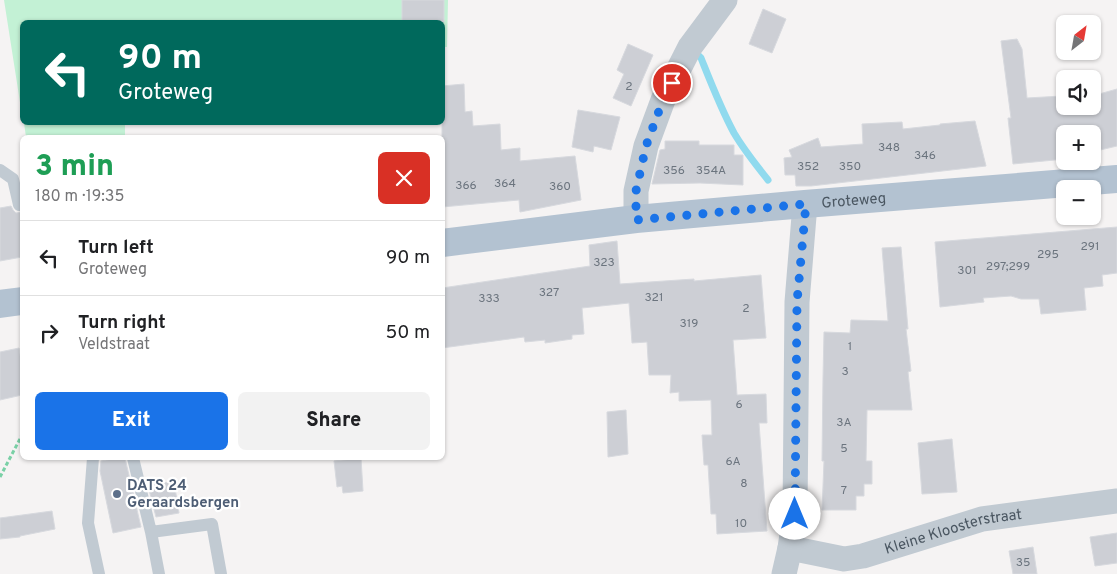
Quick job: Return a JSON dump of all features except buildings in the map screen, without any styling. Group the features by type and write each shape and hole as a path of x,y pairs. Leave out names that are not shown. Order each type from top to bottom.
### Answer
{"main road":[{"name":"Groteweg","path":"445,243 636,220 806,204 1117,179"},
{"path":"0,304 20,301"}],"street":[{"path":"636,220 636,191 646,146 663,100 690,47 725,0"},
{"path":"784,574 795,514 797,302 806,204"},
{"name":"Kleine Kloosterstraat","path":"790,548 844,559 863,556 982,519 1117,501"}],"lane":[{"path":"0,170 13,178 20,205"},
{"path":"93,460 88,524 99,574"},
{"path":"133,460 159,574"},
{"path":"151,532 212,524 221,574"}],"path":[{"path":"0,477 20,439"}],"green space":[{"path":"4,0 448,0 447,47 445,47 445,20 20,20 20,102"},
{"path":"24,125 125,125 125,135 26,135"}],"waterway":[{"path":"697,54 701,58 720,105 734,133 768,180"}],"place":[{"name":"DATS 24 Geraardsbergen","path":"117,494"}],"route":[{"path":"672,83 663,100 646,146 636,191 636,220 806,204 797,302 795,514"}]}
